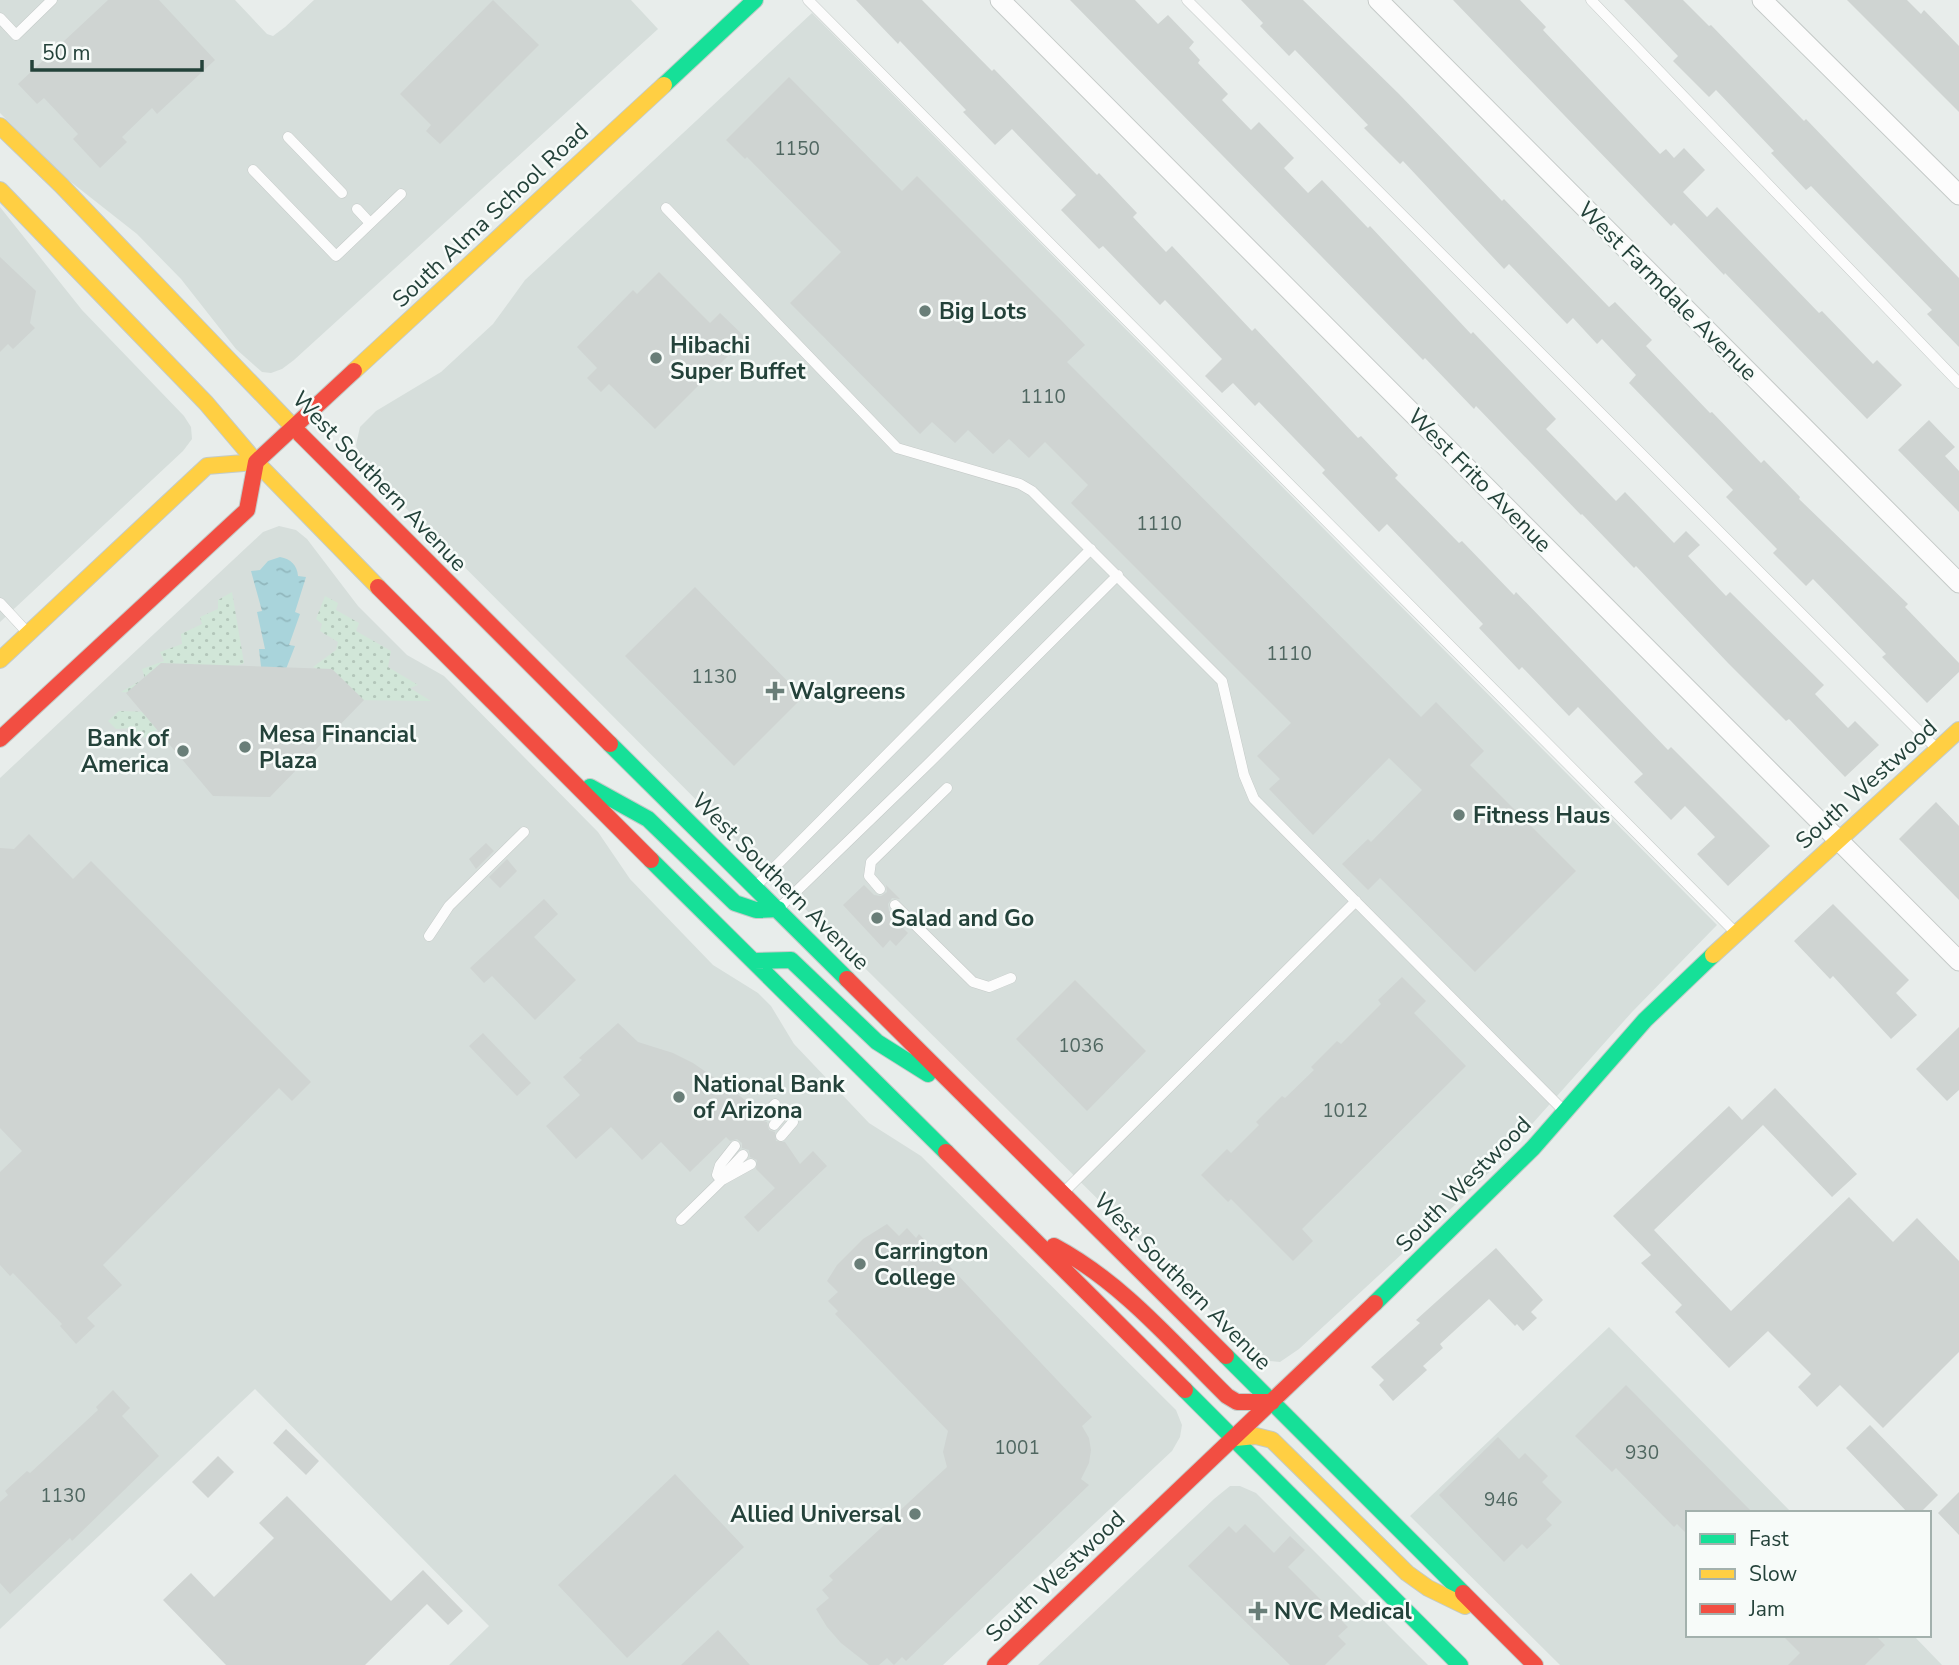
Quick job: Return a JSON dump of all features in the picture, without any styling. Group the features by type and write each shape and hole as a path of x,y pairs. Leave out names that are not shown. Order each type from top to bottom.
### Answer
{"main road":[{"name":"South Alma School Road","path":"256,462 755,0"},
{"name":"West Southern Avenue","path":"0,126 534,669 1535,1665"},
{"path":"0,190 206,403 256,462 560,770 1235,1438 1460,1665"},
{"path":"0,660 207,466 256,462"},
{"path":"0,739 247,510 256,462"},
{"name":"South Westwood","path":"995,1665 1436,1245 1533,1148 1646,1020 1736,933 1959,730"},
{"path":"560,770 648,819 735,903 761,913 778,909"},
{"path":"754,961 791,960 877,1042 971,1101"},
{"path":"1037,1242 1076,1256 1117,1287 1227,1396 1237,1402 1272,1402"},
{"path":"1235,1438 1255,1436 1272,1440 1407,1573 1428,1588 1485,1615"}],"street":[{"name":"West Frito Avenue","path":"1000,0 1959,961"},
{"name":"West Farmdale Avenue","path":"1378,0 1959,583"},
{"path":"1762,0 1959,195"}],"lane":[{"path":"0,19 16,35 52,0"},
{"path":"808,0 1736,933"},
{"path":"1186,0 1937,750"},
{"path":"1591,0 1959,383"},
{"path":"288,137 342,194"},
{"path":"253,170 335,256 401,194"},
{"path":"666,208 897,448 1026,487 1118,575 1222,681 1244,775 1254,799 1564,1112"},
{"path":"357,209 370,223"},
{"path":"755,886 1091,549"},
{"path":"778,909 1118,575"},
{"path":"0,603 28,634"},
{"path":"880,889 869,876 871,862 947,788"},
{"path":"429,936 449,906 524,832"},
{"path":"1063,1194 1356,901"},
{"path":"895,905 973,982 989,986 1011,978"},
{"path":"765,1115 775,1104"},
{"path":"774,1125 784,1113"},
{"path":"781,1136 793,1122"},
{"path":"722,1180 717,1175 720,1165 735,1146"},
{"path":"722,1180 743,1155"},
{"path":"681,1220 722,1180 751,1164"}],"shaded area":[{"path":"0,0 235,0 267,34 273,36 314,0 631,0 658,29 294,360 271,373 262,372 236,349 181,279 137,234 62,175 0,113"},
{"path":"812,13 1717,925 1632,1012 1482,1180 1299,1349 1280,1362 1260,1360 760,864 364,466 358,456 356,445 360,427 376,411 441,372 493,324 525,280"},
{"path":"0,207 82,310 184,416 191,427 192,439 183,451 0,622"},
{"path":"279,526 296,530 307,539 358,606 407,655 444,676 598,832 630,879 713,965 758,993 771,1006 794,1044 869,1123 921,1156 1176,1410 1182,1425 1180,1437 1172,1451 943,1665 449,1665 489,1626 255,1389 0,1629 0,778 263,532"},
{"path":"1609,1327 1790,1511 1686,1511 1686,1637 1915,1637 1942,1665 1560,1665 1410,1516"},
{"path":"1230,1486 1240,1486 1256,1493 1428,1665 1038,1665"}],"green space":[{"path":"232,592 244,663 221,673 191,696 121,692 145,678 142,669 164,661 160,652 182,644 181,634 202,624 200,617 218,609 218,600"},
{"path":"325,596 338,603 336,610 359,623 356,631 391,651 388,667 418,685 410,688 431,701 353,700 335,677 313,667 336,650 338,642 320,631 322,624 316,619"},
{"path":"119,711 182,713 144,738 132,728 116,729 108,721"}],"water":[{"path":"280,557 293,563 298,576 306,577 295,612 300,614 289,645 295,646 286,669 262,675 259,649 265,649 257,612 262,611 251,571 260,570 268,561"}],"building":[{"path":"108,0 159,0 215,60 157,114 152,108 122,137 127,142 100,168 73,139 78,134 44,98 37,104 18,84"},
{"path":"493,0 539,45 440,144 426,131 431,125 400,94"},
{"path":"856,0 922,0 992,71 994,69 1097,175 1099,173 1137,213 1133,217 1166,252 1172,246 1252,331 1255,328 1358,438 1361,436 1398,475 1395,478 1459,543 1462,541 1514,595 1516,592 1668,750 1671,747 1770,846 1728,886 1697,854 1715,837 1685,806 1671,820 1634,782 1643,774 1578,707 1569,716 1522,667 1519,670 1479,628 1483,624 1387,524 1379,532 1322,473 1325,470 1259,402 1255,406 1233,383 1222,393 1205,376 1222,359 1165,300 1160,305 1103,246 1099,249 1061,210 1076,195 1012,129 995,145 963,112 966,110 900,41 898,44"},
{"path":"1070,0 1135,0 1158,24 1168,15 1194,42 1189,48 1200,60 1198,63 1228,94 1222,100 1251,130 1259,122 1294,158 1284,168 1308,193 1322,180 1368,228 1370,226 1471,334 1473,332 1556,419 1546,429 1616,501 1625,492 1674,543 1686,531 1700,545 1688,556 1726,596 1730,592 1824,685 1815,694 1848,728 1855,721 1879,745 1845,777 1789,719 1786,721 1728,663 1636,566 1634,568 1581,515 1476,406 1474,409 1425,358 1423,360"},
{"path":"1241,0 1303,0 1609,307 1615,302 1652,340 1646,346 1710,413 1712,412 1761,463 1764,460 1799,499 1908,604 1905,607 1959,663 1959,672 1927,703 1882,657 1886,654 1813,579 1806,586 1773,553 1777,549 1726,497 1733,490 1629,383 1636,375 1602,339 1597,344 1573,318 1567,324 1509,264 1504,269 1403,161 1400,164 1364,128 1368,125 1295,50 1289,56 1260,26 1263,23"},
{"path":"1453,0 1520,0 1546,27 1543,30 1660,154 1666,149 1674,158 1684,148 1705,170 1683,192 1707,217 1717,207 1819,313 1822,311 1873,364 1877,360 1902,385 1867,419 1725,273 1724,275 1674,223 1671,226"},
{"path":"1624,0 1683,0 1711,25 1804,121 1806,119 1959,278 1959,347 1927,314 1932,310 1811,186 1806,190 1771,153 1774,151 1716,90 1709,97 1673,61 1678,56"},
{"path":"1847,0 1907,0 1921,14 1924,10 1959,46 1959,112"},
{"path":"789,77 902,191 917,176 1061,320 1085,345 1067,362 1421,717 1436,702 1484,751 1470,765 1576,871 1475,972 1380,878 1368,890 1342,864 1368,839 1371,842 1422,790 1389,758 1313,835 1269,789 1280,779 1257,756 1291,723 1071,503 1088,485 1045,442 1029,458 1009,439 993,454 968,430 955,443 932,422 920,434 790,303 841,252 747,157 745,159 726,140"},
{"path":"0,257 36,291 30,323 35,328 13,349 8,344 0,352"},
{"name":"Hibachi Super Buffet","path":"659,272 710,323 720,313 746,338 655,429 609,384 601,392 587,378 597,368 577,347 633,290 637,294"},
{"path":"1929,420 1955,447 1945,456 1959,471 1959,512 1898,450"},
{"name":"Walgreens","path":"695,587 803,697 734,766 625,656"},
{"name":"Mesa Financial Plaza","path":"161,663 332,669 364,700 270,797 213,796 126,693"},
{"path":"1936,802 1959,826 1959,900 1899,839"},
{"path":"29,834 73,879 91,861 311,1082 292,1101 279,1088 103,1265 122,1285 87,1318 95,1326 76,1344 60,1326 62,1324 13,1273 10,1276 0,1265 0,1172 22,1151 0,1128 0,848 14,849"},
{"path":"486,843 494,851 476,869 469,859"},
{"path":"507,859 517,871 500,888 489,877"},
{"name":"Salad and Go","path":"864,885 874,895 881,896 887,892 886,885 900,899 892,898 888,904 889,911 905,926 903,928 908,933 896,946 890,940 883,948 843,905"},
{"path":"544,899 558,914 534,937 576,980 535,1020 492,976 484,983 470,968"},
{"path":"1833,904 1909,980 1896,993 1917,1015 1891,1039 1833,976 1830,979 1794,941"},
{"path":"1402,977 1426,1001 1414,1013 1466,1066 1302,1229 1313,1241 1293,1261 1231,1199 1228,1202 1201,1175 1227,1149 1231,1153 1259,1125 1256,1122 1282,1096 1285,1098 1314,1070 1311,1067 1337,1041 1341,1044 1381,1004 1378,1000"},
{"path":"1075,980 1146,1051 1087,1111 1016,1039"},
{"name":"National Bank of Arizona","path":"618,1023 638,1042 673,1053 693,1063 758,1108 760,1120 767,1122 769,1130 775,1132 776,1141 785,1142 800,1164 813,1151 827,1166 758,1232 744,1217 775,1188 756,1169 757,1160 750,1157 749,1150 742,1148 742,1143 737,1139 730,1141 726,1137 690,1172 661,1142 642,1160 611,1127 576,1159 546,1126 580,1095 563,1077 582,1060 579,1058"},
{"path":"1959,1027 1959,1090 1947,1101 1916,1069"},
{"path":"483,1033 531,1083 517,1096 469,1046"},
{"path":"1775,1088 1857,1174 1832,1197 1763,1125 1654,1230 1731,1311 1849,1197 1893,1242 1917,1218 1959,1261 1959,1352 1883,1428 1840,1385 1817,1407 1798,1387 1811,1374 1768,1331 1729,1368 1675,1312 1682,1305 1641,1263 1651,1255 1613,1216 1729,1106 1742,1120"},
{"path":"887,1224 899,1236 907,1228 916,1238 919,1234 1092,1417 1082,1426 1089,1438 1091,1450 1089,1463 1081,1479 1089,1485 906,1661 902,1657 894,1665 887,1658 879,1665 869,1665 841,1643 827,1627 816,1609 829,1598 822,1590 833,1580 829,1576 947,1467 943,1452 948,1431 835,1314 838,1311 828,1301 838,1292 827,1281 837,1265 863,1239"},
{"path":"1496,1248 1543,1300 1531,1312 1537,1318 1523,1331 1489,1299 1440,1344 1443,1348 1423,1366 1427,1370 1393,1401 1379,1385 1384,1380 1371,1367 1420,1323 1416,1320"},
{"path":"1626,1385 1751,1511 1686,1511 1686,1533 1677,1524 1674,1527 1616,1468 1612,1472 1575,1436"},
{"path":"113,1390 130,1408 122,1416 159,1456 72,1541 70,1538 10,1594 0,1583 0,1502 8,1495 5,1491 27,1471 30,1473 98,1410 96,1407"},
{"path":"1870,1425 1938,1495 1922,1511 1906,1511 1846,1448"},
{"path":"286,1429 319,1461 306,1475 273,1443"},
{"path":"1498,1437 1519,1459 1525,1453 1548,1476 1542,1482 1562,1502 1546,1519 1552,1525 1527,1549 1522,1544 1504,1562 1439,1495"},
{"path":"218,1456 234,1472 208,1498 192,1482"},
{"path":"675,1474 744,1547 627,1658 558,1585"},
{"path":"1959,1492 1959,1535 1938,1513"},
{"path":"287,1496 391,1601 423,1570 463,1611 448,1625 427,1604 365,1665 226,1665 163,1600 191,1573 214,1597 274,1538 259,1523"},
{"path":"1245,1524 1274,1553 1290,1536 1305,1550 1288,1567 1348,1627 1338,1636 1346,1644 1325,1665 1290,1665 1188,1566 1229,1526 1236,1533"},
{"path":"718,1630 750,1665 681,1665"},
{"path":"1784,1637 1877,1637 1885,1645 1865,1665 1788,1665 1800,1653"}],"traffic: fast":[{"path":"664,85 755,0"},
{"path":"610,744 847,979"},
{"path":"590,787 648,819 735,903 756,910 778,909"},
{"path":"651,860 946,1152"},
{"path":"1375,1303 1533,1148 1645,1020 1713,955"},
{"path":"754,961 791,960 877,1042 928,1074"},
{"path":"1226,1356 1463,1593"},
{"path":"1185,1390 1460,1665"}],"traffic: slow":[{"path":"354,371 664,85"},
{"path":"0,126 61,185 300,434"},
{"path":"0,190 206,403 256,462 378,587"},
{"path":"0,660 207,466 256,462"},
{"path":"1713,955 1959,730"},
{"path":"1235,1438 1256,1436 1272,1440 1407,1573 1428,1588 1465,1606"}],"traffic: jam":[{"path":"0,739 247,510 256,462 354,371"},
{"path":"300,434 610,744"},
{"path":"378,587 651,860"},
{"path":"847,979 1226,1356"},
{"path":"946,1152 1185,1390"},
{"path":"1054,1246 1125,1295 1227,1396 1237,1402 1272,1402"},
{"path":"995,1665 1375,1303"},
{"path":"1463,1593 1535,1665"}],"place":[{"name":"Big Lots","path":"925,311"},
{"name":"Hibachi Super Buffet","path":"656,358"},
{"name":"Walgreens","path":"775,691"},
{"name":"Mesa Financial Plaza","path":"245,747"},
{"name":"Bank of America","path":"183,751"},
{"name":"Fitness Haus","path":"1459,815"},
{"name":"Salad and Go","path":"877,918"},
{"name":"National Bank of Arizona","path":"679,1097"},
{"name":"Carrington College","path":"860,1264"},
{"name":"Allied Universal","path":"915,1514"},
{"name":"NVC Medical","path":"1258,1611"}]}
